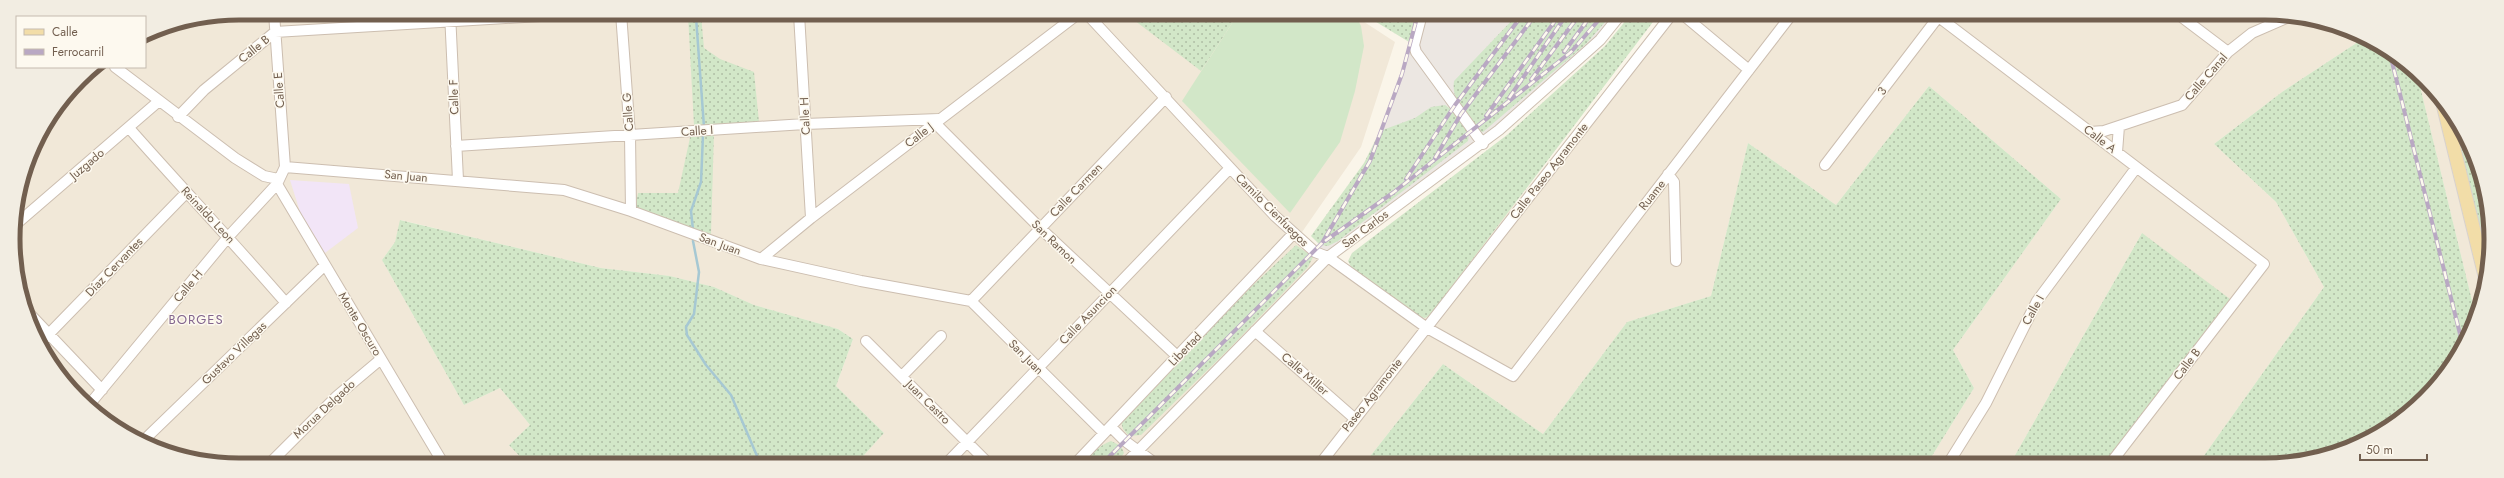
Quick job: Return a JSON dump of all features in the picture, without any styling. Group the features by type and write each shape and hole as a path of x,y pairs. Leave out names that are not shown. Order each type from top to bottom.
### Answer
{"main road":[{"path":"2446,115 2482,265"}],"street":[{"name":"Calle E","path":"274,20 285,167"},
{"name":"Calle B","path":"178,117 204,90 275,32 415,20"},
{"name":"Calle F","path":"450,20 458,180"},
{"name":"Calle G","path":"622,20 630,135 631,211"},
{"name":"Calle H","path":"799,20 811,218"},
{"name":"Calle J","path":"761,259 811,218 1070,20"},
{"name":"Camilo Cienfuegos","path":"1093,20 1166,97 1230,168 1294,233 1315,252 1328,258 1427,328 1513,376"},
{"path":"1420,20 1414,45 1416,52 1483,144"},
{"name":"San Carlos","path":"1131,458 1328,258 1443,170 1483,144 1577,62 1600,40 1616,20"},
{"name":"Calle Paseo Agramonte","path":"1427,328 1667,20"},
{"path":"1689,20 1749,70"},
{"name":"Ruame","path":"1513,376 1787,20"},
{"name":"3","path":"1825,165 1935,20"},
{"name":"Calle A","path":"1943,20 2264,264"},
{"path":"2186,20 2228,52"},
{"name":"Calle Canal","path":"2090,132 2104,131 2182,105 2228,52 2252,33 2280,20"},
{"path":"116,68 178,117 252,169 277,181"},
{"name":"Calle Carmen","path":"971,301 1166,97"},
{"name":"Juzgado","path":"21,220 159,101"},
{"name":"Calle I","path":"456,146 805,124 937,121"},
{"name":"San Ramon","path":"937,121 1040,228 1177,356"},
{"path":"2117,152 2119,126"},
{"name":"Reinaldo Leon","path":"129,128 186,193 229,236 286,303"},
{"name":"Calle H","path":"92,401 229,236 277,181 285,167"},
{"name":"San Juan","path":"285,167 458,180 564,190 631,211 761,259 860,281 971,301 1037,367 1107,430 1148,458"},
{"name":"Calle Asuncion","path":"951,458 1037,367 1230,168"},
{"name":"Calle I","path":"1952,458 1986,403 2037,301 2136,168"},
{"path":"1668,174 1674,182 1676,261"},
{"name":"Monte Oscuro","path":"277,181 325,265 440,458"},
{"name":"Díaz Cervantes","path":"45,338 186,193"},
{"name":"Libertad","path":"1081,458 1294,233"},
{"name":"Calle B","path":"2115,458 2264,264"},
{"name":"Gustavo Villegas","path":"146,437 325,265"},
{"name":"Paseo Agramonte","path":"1324,458 1354,418 1427,328"},
{"name":"Calle Miller","path":"1255,331 1354,418"},
{"path":"902,376 941,336"},
{"path":"45,338 102,390"},
{"name":"Juan Castro","path":"866,340 983,458"},
{"name":"Morua Delgado","path":"275,458 337,396 381,359"}],"shaded area":[{"path":"225,20 1361,20 1395,42 1361,147 1300,235 1420,323 1661,20 2279,20 2322,27 2359,41 2282,92 2214,144 2276,202 2324,287 2202,458 2111,458 2142,233 2013,458 1931,458 1974,388 1953,350 2061,199 1929,86 1836,205 1748,143 1711,296 1627,322 1543,434 1443,364 1369,458 861,458 884,433 836,386 853,339 838,329 754,305 714,287 670,276 601,268 401,220 395,242 382,260 464,405 500,388 530,425 509,445 521,458 225,458 182,451 155,441 129,429 106,413 74,383 49,348 37,323 27,296 22,268 20,253 20,225 27,182 49,129 65,106 84,84 102,68 146,68 146,41 182,27"},
{"path":"1416,20 1615,20 1499,130 1328,257 1315,252 1370,161 1402,74"},
{"path":"2419,83 2447,117 2461,143 2484,237 2484,253 2480,282 2473,306"},
{"path":"290,180 349,184 358,228 325,253 301,215"}],"green space":[{"path":"688,20 701,20 704,48 720,59 754,72 759,122 694,126"},
{"path":"1134,20 1234,20 1201,71"},
{"path":"1234,20 1358,20 1361,26 1364,46 1355,91 1340,142 1290,213 1182,101"},
{"path":"1373,20 1420,20 1414,45"},
{"path":"1512,20 1607,20 1586,44 1483,132 1479,131 1457,102 1454,81"},
{"path":"1626,20 1654,20 1430,315 1425,318 1420,317 1352,269 1348,261 1352,253 1507,135 1605,46"},
{"path":"2359,41 2387,57 2419,83 2473,306 2455,348 2439,372 2409,404 2374,429 2349,441 2322,451 2308,454 2279,458 2202,458 2324,287 2276,202 2214,144 2282,92"},
{"path":"1929,86 2061,199 1953,350 1974,388 1931,458 1369,458 1443,364 1543,434 1627,322 1711,296 1748,143 1836,205"},
{"path":"1445,105 1452,110 1469,134 1468,141 1338,241 1328,246 1320,245 1311,236 1364,163 1380,131 1415,118 1431,107"},
{"path":"714,132 711,234 635,208 638,193 678,193 691,133"},
{"path":"2459,139 2477,182 2484,225 2484,248 2471,217"},
{"path":"400,220 601,268 670,276 714,287 754,305 838,329 853,339 836,386 884,433 861,458 521,458 509,445 530,425 500,388 464,405 382,260 395,242"},
{"path":"2142,233 2234,302 2115,458 2013,458"},
{"path":"1296,245 1313,257 1308,267 1227,351 1141,435 1129,436 1123,429 1121,422 1250,288"},
{"path":"1111,441 1121,446 1124,453 1121,458 1089,458 1103,445"}],"waterway":[{"path":"696,20 704,127"},
{"path":"693,230 691,211 701,182 703,135"},
{"path":"693,241 699,272 694,314 686,327 687,335 706,365 731,395 758,458"}],"railway":[{"path":"1108,458 1322,243 1370,161 1402,74 1416,20"},
{"path":"1406,179 1455,105 1519,20"},
{"path":"1435,158 1461,114 1532,20"},
{"path":"1486,116 1556,20"},
{"path":"1509,98 1563,20"},
{"path":"1531,80 1576,20"},
{"path":"1564,52 1588,20"},
{"path":"1325,241 1394,192 1571,52 1599,20"},
{"path":"2392,60 2461,337"}],"district":[{"name":"BORGES","path":"196,319"}]}
